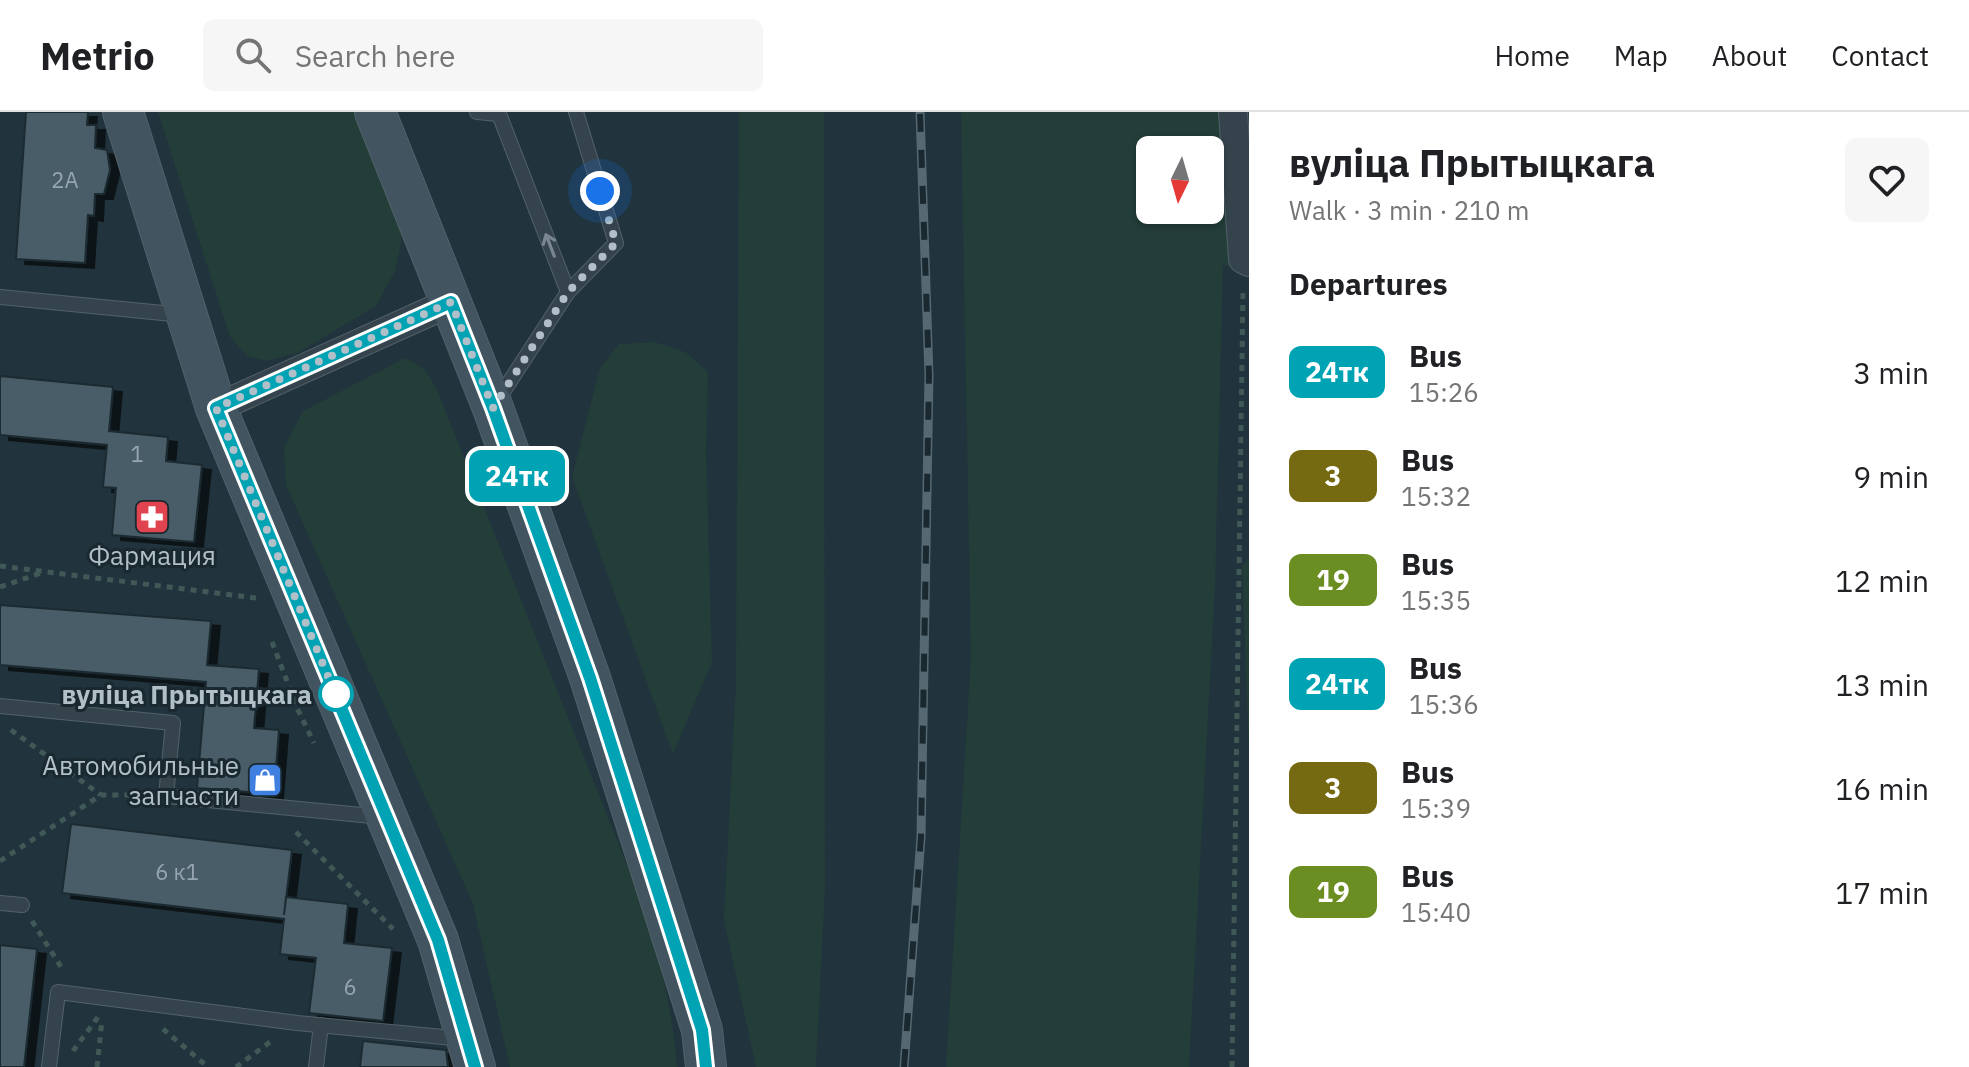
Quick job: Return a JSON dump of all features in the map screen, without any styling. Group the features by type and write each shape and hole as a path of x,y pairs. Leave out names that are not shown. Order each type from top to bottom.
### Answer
{"main road":[{"path":"123,112 216,408 438,940 471,1053"},
{"path":"375,112 493,408 594,693 702,1030 706,1067"}],"street":[{"path":"1233,112 1246,261"},
{"path":"216,408 451,302"}],"lane":[{"path":"477,112 499,114 568,292"},
{"path":"493,408 568,292 616,243 576,112"},
{"path":"0,297 186,315"},
{"path":"0,706 173,723 166,796 387,817"},
{"path":"0,903 22,905"},
{"path":"49,1067 58,992 321,1025 471,1053"},
{"path":"316,1067 321,1025"}],"path":[{"path":"1232,1067 1246,261"},
{"path":"0,566 256,598"},
{"path":"0,587 45,572"},
{"path":"0,722 101,795"},
{"path":"0,861 101,795 166,796"},
{"path":"269,805 394,930"},
{"path":"22,905 79,995"},
{"path":"131,1001 208,1067"},
{"path":"72,1053 103,1010 97,1067"}],"green space":[{"path":"158,112 361,112 401,217 401,244 395,271 376,306 297,353 266,361 247,356 230,337"},
{"path":"739,112 824,112 825,888 816,1067 756,1067 724,920 736,682"},
{"path":"961,112 1249,112 1249,272 1223,265 1215,586 1189,1067 946,1067 971,658"},
{"path":"655,342 685,352 708,372 706,451 712,662 673,754 572,477 600,368 619,344"},
{"path":"405,358 424,370 437,390 641,900 664,983 677,1067 510,1067 473,904 286,485 284,448 303,411"},
{"path":"1249,558 1249,757 1242,566"}],"building":[{"path":"26,112 88,112 87,125 96,125 95,148 107,150 110,170 104,194 95,194 94,216 88,215 85,263 16,259"},
{"path":"0,376 113,387 109,431 168,437 166,461 202,465 194,542 112,535 116,488 103,487 107,445 0,435"},
{"path":"0,605 211,621 207,665 259,669 254,728 279,730 274,794 197,788 206,682 0,665"},
{"path":"71,824 292,850 286,897 348,904 344,943 392,948 383,1021 309,1013 316,958 280,954 284,919 62,893"},
{"path":"0,945 37,949 24,1067 0,1067"},
{"path":"363,1041 446,1050 448,1067 360,1067"}],"railway":[{"path":"904,1067 921,837 929,375 920,112"}],"bus line":[{"name":"24тк","path":"475,1067 438,940 216,408 451,302 493,408 590,678 702,1030 706,1067"}],"place":[{"name":"Фармация","path":"152,517"},
{"name":"вуліца Прытыцкага","path":"336,694"},
{"name":"Автомобильные запчасти","path":"265,780"}],"route":[{"path":"336,694 340,705 216,408 451,302 493,408 568,292 616,243 600,191"}]}
